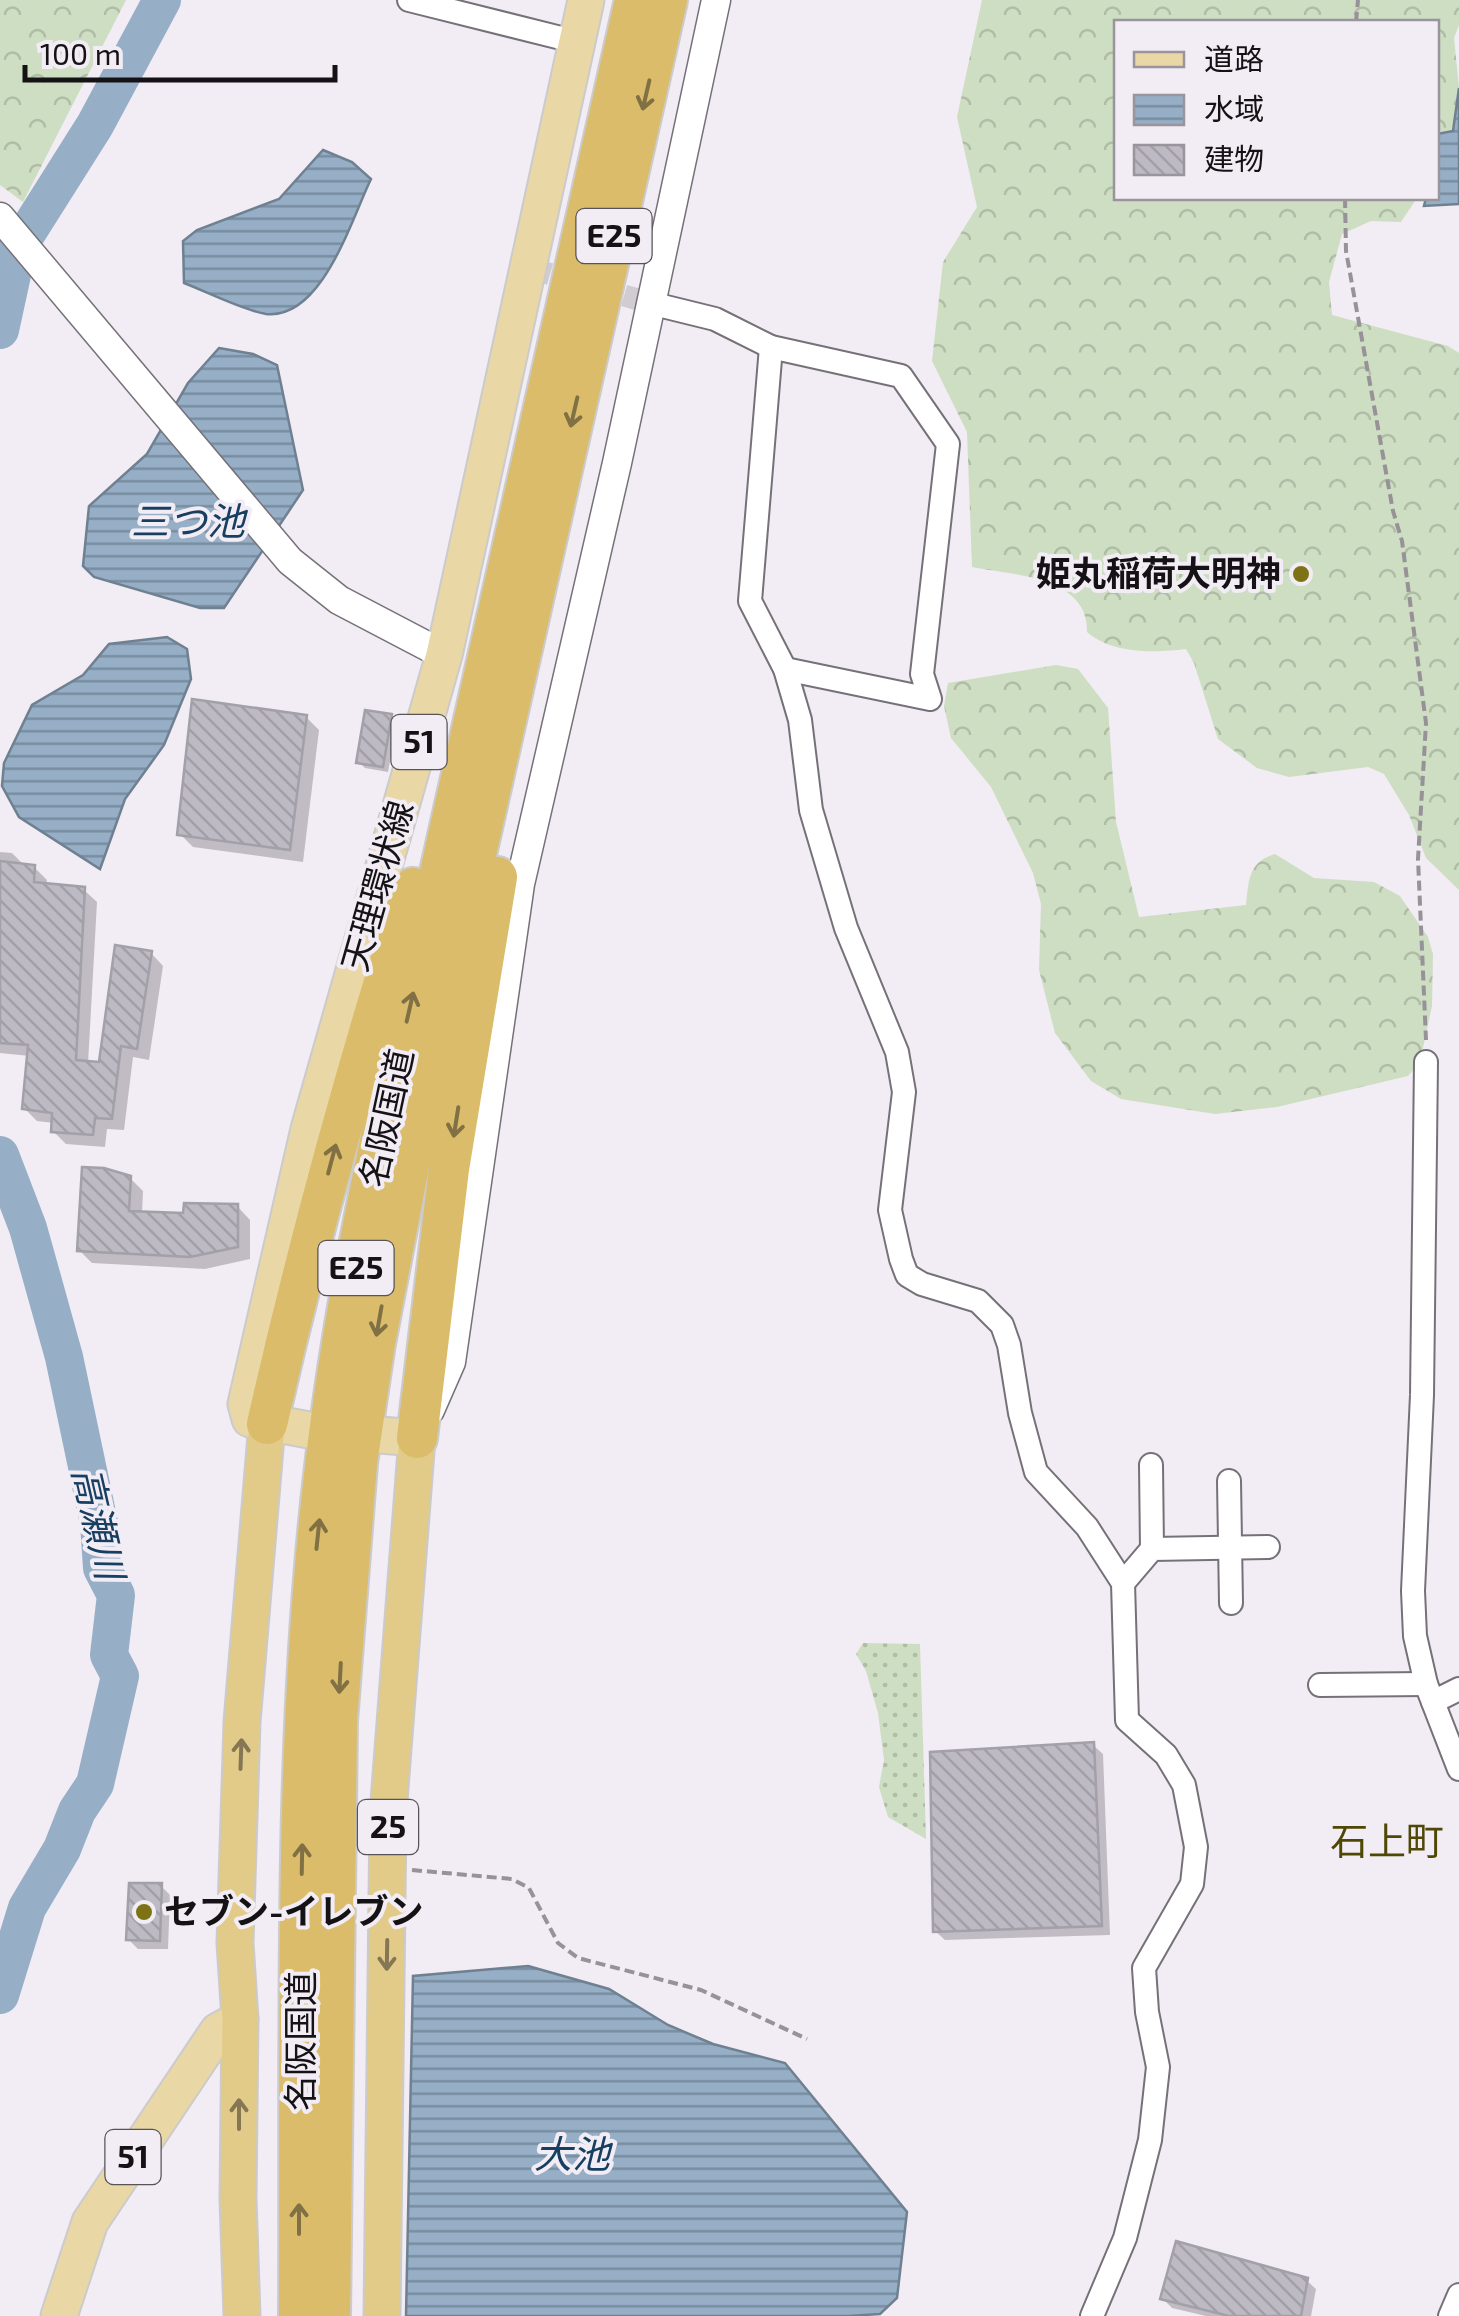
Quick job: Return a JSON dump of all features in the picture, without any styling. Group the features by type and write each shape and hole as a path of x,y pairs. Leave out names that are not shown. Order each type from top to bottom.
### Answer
{"highway":[{"name":"名阪国道","path":"299,2316 306,1714 312,1588 341,1346 394,1079 636,0"},
{"name":"名阪国道","path":"330,2316 338,1721 345,1592 375,1342 425,1082 667,0"},
{"name":"E25","path":"267,1424 331,1160 449,772 536,399 581,242"},
{"name":"E25","path":"399,1437 448,1169 560,472"},
{"path":"242,2316 236,1943 242,1722 267,1424"},
{"name":"25","path":"382,2316 388,1814 399,1437"}],"main road":[{"name":"天理環状線","path":"267,1424 250,1419 246,1404 300,1166 444,655 586,0"},
{"path":"267,1424 310,1430"},
{"name":"51","path":"59,2316 90,2222 218,2031 240,2019"}],"street":[{"path":"409,0 577,42"},
{"path":"399,1437 451,1362 520,884 617,464 716,0"},
{"path":"0,217 290,561 339,600 444,655"},
{"path":"650,303 715,319 771,347 901,376 948,444 922,674 930,699 785,669"},
{"path":"771,347 750,601 785,669 800,720 811,810 826,861 846,928 898,1052 904,1092 890,1210 900,1259 907,1275 922,1284 978,1301 1002,1325 1036,1472 1087,1528 1123,1583 1127,1720 1166,1755 1184,1785 1196,1847 1192,1884 1144,1968 1147,2012 1158,2067 1150,2140 1124,2238 1092,2316"},
{"path":"1426,1062 1422,1395 1412,1591 1415,1636 1430,1693 1459,1768"},
{"path":"1123,1583 1152,1549 1151,1465"},
{"path":"1229,1481 1230,1603"},
{"path":"1152,1549 1268,1547"},
{"path":"1320,1685 1430,1693 1459,1689"},
{"path":"1450,2316 1459,2294"}],"path":[{"path":"1344,200 1350,278 1393,511 1402,540 1426,723 1418,859 1426,1062"},
{"path":"388,1868 512,1880 529,1888 558,1943 578,1958 701,1990 807,2039"}],"green space":[{"path":"0,0 126,0 23,202 0,185"},
{"path":"982,0 1459,0 1459,25 1454,38 1459,88 1453,131 1439,134 1439,20 1114,20 1114,200 1416,200 1401,222 1371,221 1342,234 1329,282 1332,315 1448,346 1459,353 1459,890 1426,858 1409,815 1384,774 1368,767 1289,777 1257,768 1218,739 1186,649 1147,651 1109,644 1087,632 1084,613 1076,599 1062,589 1026,576 972,567 967,432 932,361 943,262 977,207 957,117"},
{"path":"1056,665 1078,669 1108,708 1116,822 1139,917 1246,905 1255,867 1275,854 1314,878 1374,882 1400,896 1428,937 1433,954 1432,1006 1420,1062 1408,1076 1277,1107 1215,1114 1121,1099 1091,1081 1055,1033 1039,970 1041,904 1033,873 991,787 951,738 944,706 948,683"},
{"path":"863,1643 920,1644 926,1839 888,1817 879,1787 884,1760 878,1713 866,1671 856,1654"}],"water":[{"path":"1459,88 1459,204 1424,206 1426,200 1439,200 1439,134 1453,131"},
{"path":"323,150 352,162 371,179 332,264 303,301 286,312 266,314 184,283 183,241 197,230 279,199"},
{"name":"三つ池","path":"219,348 253,354 277,365 303,490 224,608 200,608 94,577 83,566 89,506 147,454 188,383"},
{"name":"三つ池","path":"167,637 187,649 191,679 164,745 125,799 100,869 19,817 2,786 4,763 32,705 83,675 109,644"},
{"name":"大池","path":"528,1966 609,1989 668,2025 713,2044 785,2063 907,2212 897,2298 880,2314 848,2316 406,2316 413,1976"}],"building":[{"path":"192,699 307,715 290,850 177,835"},
{"path":"365,710 392,714 383,767 356,763"},
{"path":"0,861 35,865 34,882 85,887 76,1060 99,1062 115,945 152,951 137,1049 121,1046 112,1119 95,1118 93,1135 51,1132 52,1113 22,1109 28,1045 0,1043"},
{"path":"82,1167 131,1176 129,1211 183,1213 184,1203 238,1204 238,1247 190,1257 77,1251"},
{"path":"1094,1742 1102,1926 933,1932 930,1752"},
{"name":"セブン-イレブン","path":"129,1883 162,1883 160,1941 126,1940"},
{"path":"1176,2241 1308,2278 1301,2316 1229,2316 1160,2299"}],"waterway":[{"name":"高瀬川","path":"0,330 18,247 95,125 162,0"},
{"name":"高瀬川","path":"0,1155 28,1228 64,1357 99,1523 102,1568 116,1595 109,1655 120,1676 95,1784 27,1908 0,1995"}],"tunnel":[{"path":"529,268 650,303"}],"place":[{"name":"姫丸稲荷大明神","path":"1301,574"},
{"name":"セブン-イレブン","path":"144,1912"}],"district":[{"name":"石上町","path":"1387,1842"}]}
